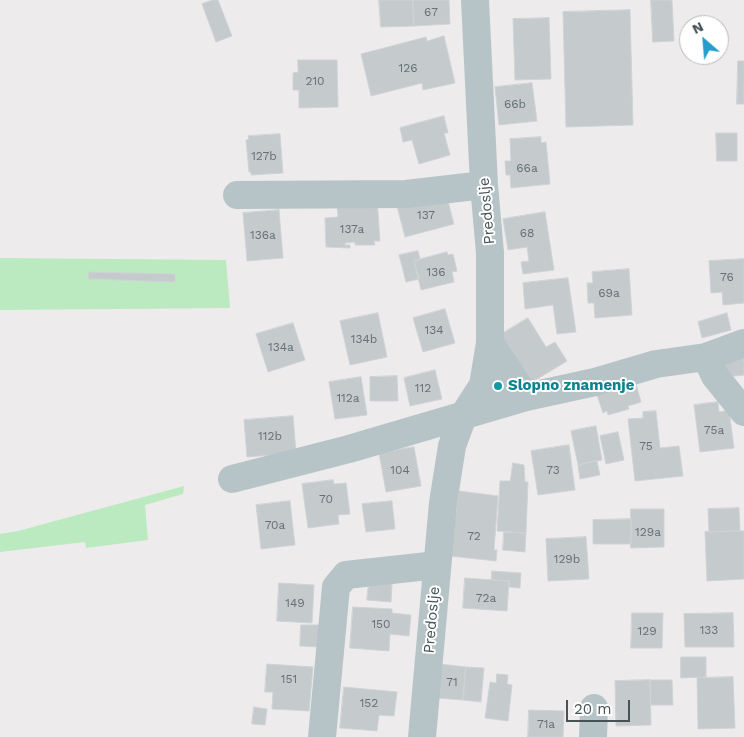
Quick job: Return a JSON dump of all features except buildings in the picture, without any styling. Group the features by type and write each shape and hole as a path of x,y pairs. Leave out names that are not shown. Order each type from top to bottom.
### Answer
{"street":[{"name":"Predoslje","path":"422,737 443,503 452,446 463,416 483,385 490,343 490,253 484,185 475,0"},
{"path":"237,195 406,194 484,185"},
{"path":"490,343 526,397"},
{"path":"232,479 349,449 526,397 595,382 656,364 706,357 744,343"},
{"path":"706,357 715,376 744,412"},
{"path":"322,737 336,588 346,575 437,565"},
{"path":"593,737 594,708"}],"green space":[{"path":"0,258 226,260 230,308 0,310"},
{"path":"184,486 183,494 145,505 148,540 86,548 85,542 0,552 0,534 18,531"}],"place":[{"name":"Slopno znamenje","path":"498,386"}]}
